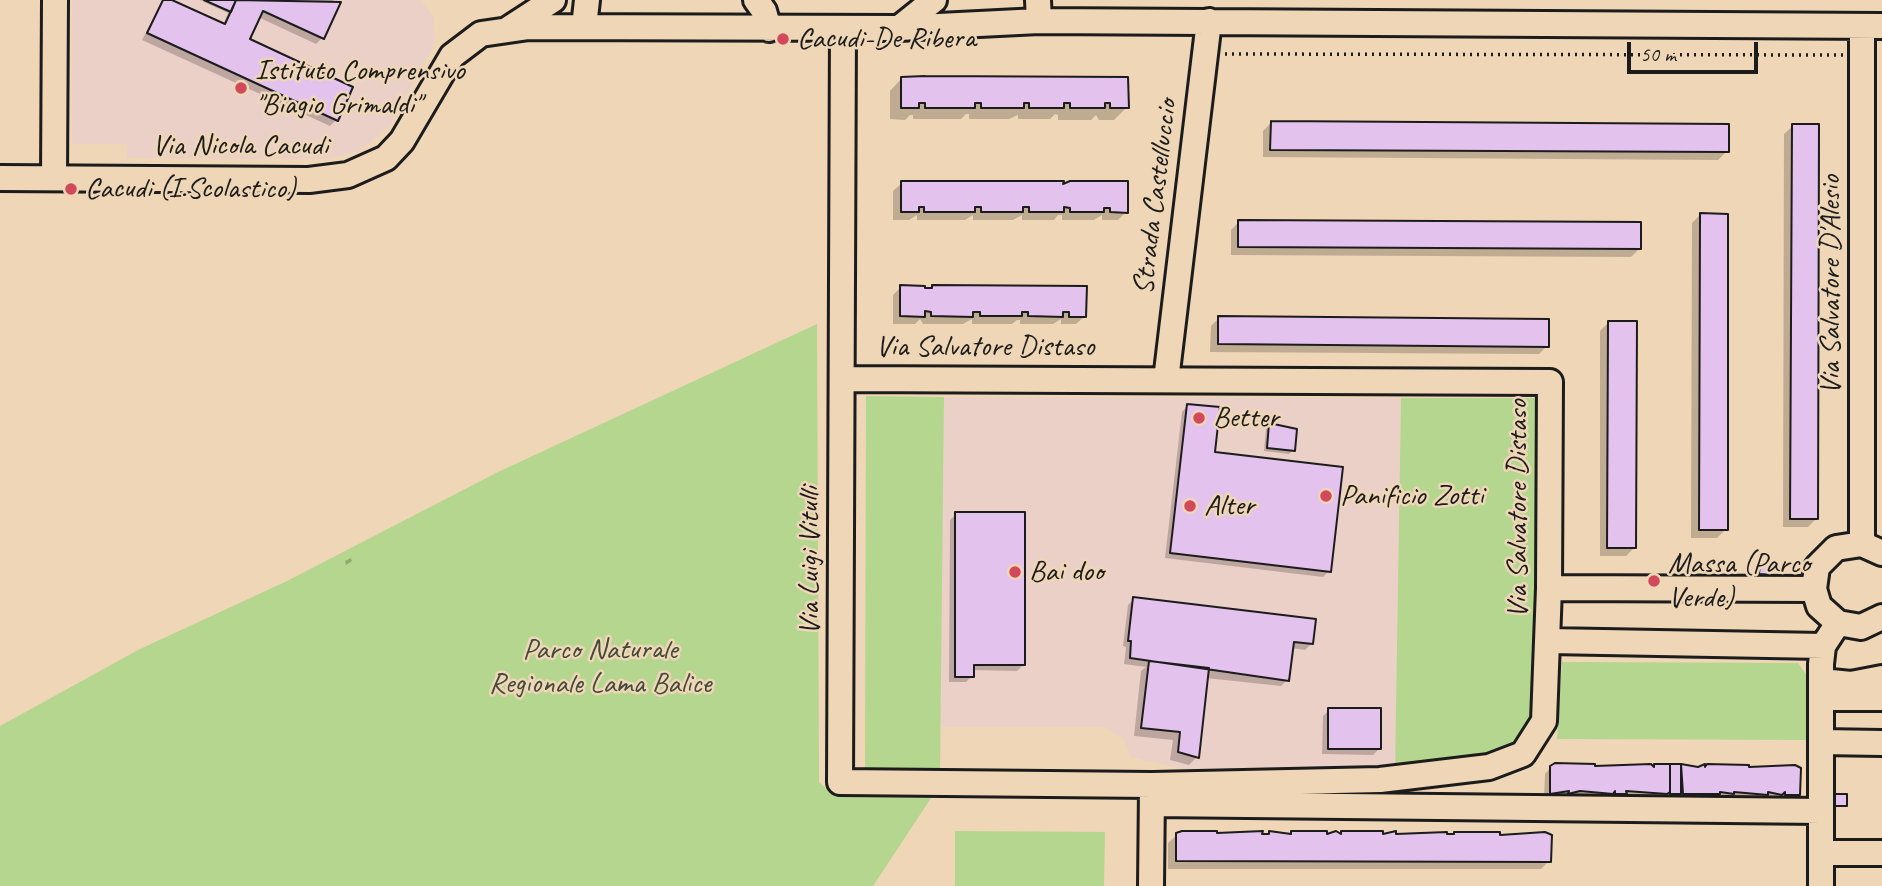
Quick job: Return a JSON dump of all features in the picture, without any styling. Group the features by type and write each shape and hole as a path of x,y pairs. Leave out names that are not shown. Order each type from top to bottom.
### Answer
{"street":[{"path":"54,178 55,0"},
{"path":"504,31 553,0"},
{"path":"584,27 587,0"},
{"path":"756,0 769,29"},
{"path":"899,29 934,0"},
{"name":"Via Nicola Cacudi","path":"0,178 309,180 348,175 386,158 402,141 452,56 481,34 529,27 899,29 1014,11 1209,21 1872,26"},
{"name":"Strada Castelluccio","path":"1166,380 1209,21"},
{"name":"Via Salvatore D'Alesio","path":"1872,26 1862,55 1872,549"},
{"name":"Via Luigi Vitulli","path":"844,28 840,782 1152,794"},
{"name":"Via Salvatore Distaso","path":"842,379 1550,382 1549,588 1544,721 1523,754 1489,767 1380,780 1152,794"},
{"path":"1872,549 1848,544 1825,556 1817,567 1814,589 1819,606 1838,623 1861,627 1878,622"},
{"path":"1549,588 1814,589"},
{"path":"1821,886 1823,646 1838,623"},
{"path":"1548,641 1823,646"},
{"path":"1821,689 1882,678"},
{"path":"1821,689 1882,698"},
{"path":"1821,742 1882,743"},
{"path":"1151,886 1152,794 1821,811"},
{"path":"1822,852 1882,853"}],"path":[{"path":"1205,54 1862,55"}],"shaded area":[{"name":"Istituto Comprensivo \"Biagio Grimaldi\"","path":"72,0 420,0 433,16 435,38 431,51 390,126 359,151 325,159 127,158 127,144 72,144"},
{"path":"944,397 1401,398 1395,770 1198,772 1130,757 1123,738 1104,727 939,727"}],"green space":[{"name":"Parco Naturale Regionale Lama Balice","path":"817,324 819,782 836,797 931,798 873,886 0,886 0,726 138,650 287,581 498,472"},
{"path":"866,396 944,397 940,772 865,771"},
{"path":"1401,398 1537,398 1535,654 1532,721 1511,752 1395,770"},
{"path":"1562,662 1798,663 1808,677 1807,740 1557,739"},
{"path":"955,831 1105,832 1104,886 955,886"}],"building":[{"path":"163,0 172,0 225,24 236,0 341,2 324,39 263,11 250,39 353,87 338,121 147,33"},
{"path":"204,0 236,0 231,12"},
{"path":"901,77 1128,77 1129,108 1110,108 1110,103 1105,103 1105,108 1070,108 1070,103 1064,103 1064,108 1029,108 1029,103 1024,103 1024,108 981,108 981,103 975,103 975,108 925,108 925,103 919,103 919,108 901,108"},
{"path":"1271,121 1729,124 1729,152 1270,150"},
{"path":"1792,124 1819,124 1818,519 1790,519"},
{"path":"901,181 1064,181 1063,184 1070,181 1128,181 1128,213 1110,212 1110,208 1104,208 1104,212 1070,212 1070,208 1064,207 1064,212 1029,212 1029,207 1023,207 1023,212 981,212 981,207 975,207 975,212 924,212 924,207 919,207 919,212 901,212"},
{"path":"1700,213 1728,214 1728,530 1699,530"},
{"path":"1238,220 1641,222 1641,249 1238,247"},
{"path":"900,285 925,288 932,288 932,285 1087,286 1086,317 1069,317 1069,312 1063,312 1063,317 1028,316 1028,312 1022,312 1022,316 980,316 980,312 973,312 973,317 931,316 931,312 925,311 925,317 900,316"},
{"path":"1218,316 1549,319 1549,347 1218,344"},
{"path":"1608,321 1637,321 1636,548 1607,548"},
{"path":"1187,404 1220,407 1215,452 1343,467 1331,572 1170,553"},
{"path":"1269,423 1297,429 1295,451 1267,448"},
{"path":"955,512 1025,512 1025,665 974,665 974,677 955,677"},
{"path":"1760,563 1769,563 1771,575 1759,574"},
{"path":"1133,597 1316,619 1313,644 1294,642 1289,681 1130,658 1131,641 1128,641"},
{"path":"1149,661 1209,668 1199,758 1178,752 1180,732 1141,728"},
{"path":"1328,708 1381,708 1381,749 1328,749"},
{"path":"1555,763 1595,766 1651,764 1654,767 1654,764 1670,764 1670,792 1626,791 1627,794 1615,794 1615,791 1613,794 1580,791 1568,794 1569,791 1550,794 1550,766"},
{"path":"1670,764 1681,764 1681,794 1670,794"},
{"path":"1681,764 1698,767 1705,764 1705,767 1707,764 1749,767 1795,765 1801,768 1800,795 1785,795 1785,792 1782,795 1768,792 1768,795 1734,792 1683,794"},
{"path":"1835,794 1847,794 1847,806 1835,806"},
{"path":"1263,831 1262,834 1269,834 1269,831 1291,834 1291,831 1327,831 1327,834 1336,831 1341,834 1341,831 1383,831 1383,834 1396,831 1396,834 1500,832 1500,835 1545,832 1552,835 1551,862 1176,861 1176,833"}],"place":[{"name":"Cacudi-De Ribera","path":"783,39"},
{"name":"Istituto Comprensivo \"Biagio Grimaldi\"","path":"241,88"},
{"name":"Cacudi (I.Scolastico)","path":"71,189"},
{"name":"Better","path":"1199,418"},
{"name":"Panificio Zotti","path":"1326,496"},
{"name":"Alter","path":"1190,506"},
{"name":"Bai doo","path":"1015,572"},
{"name":"Massa (Parco Verde)","path":"1654,581"}]}
